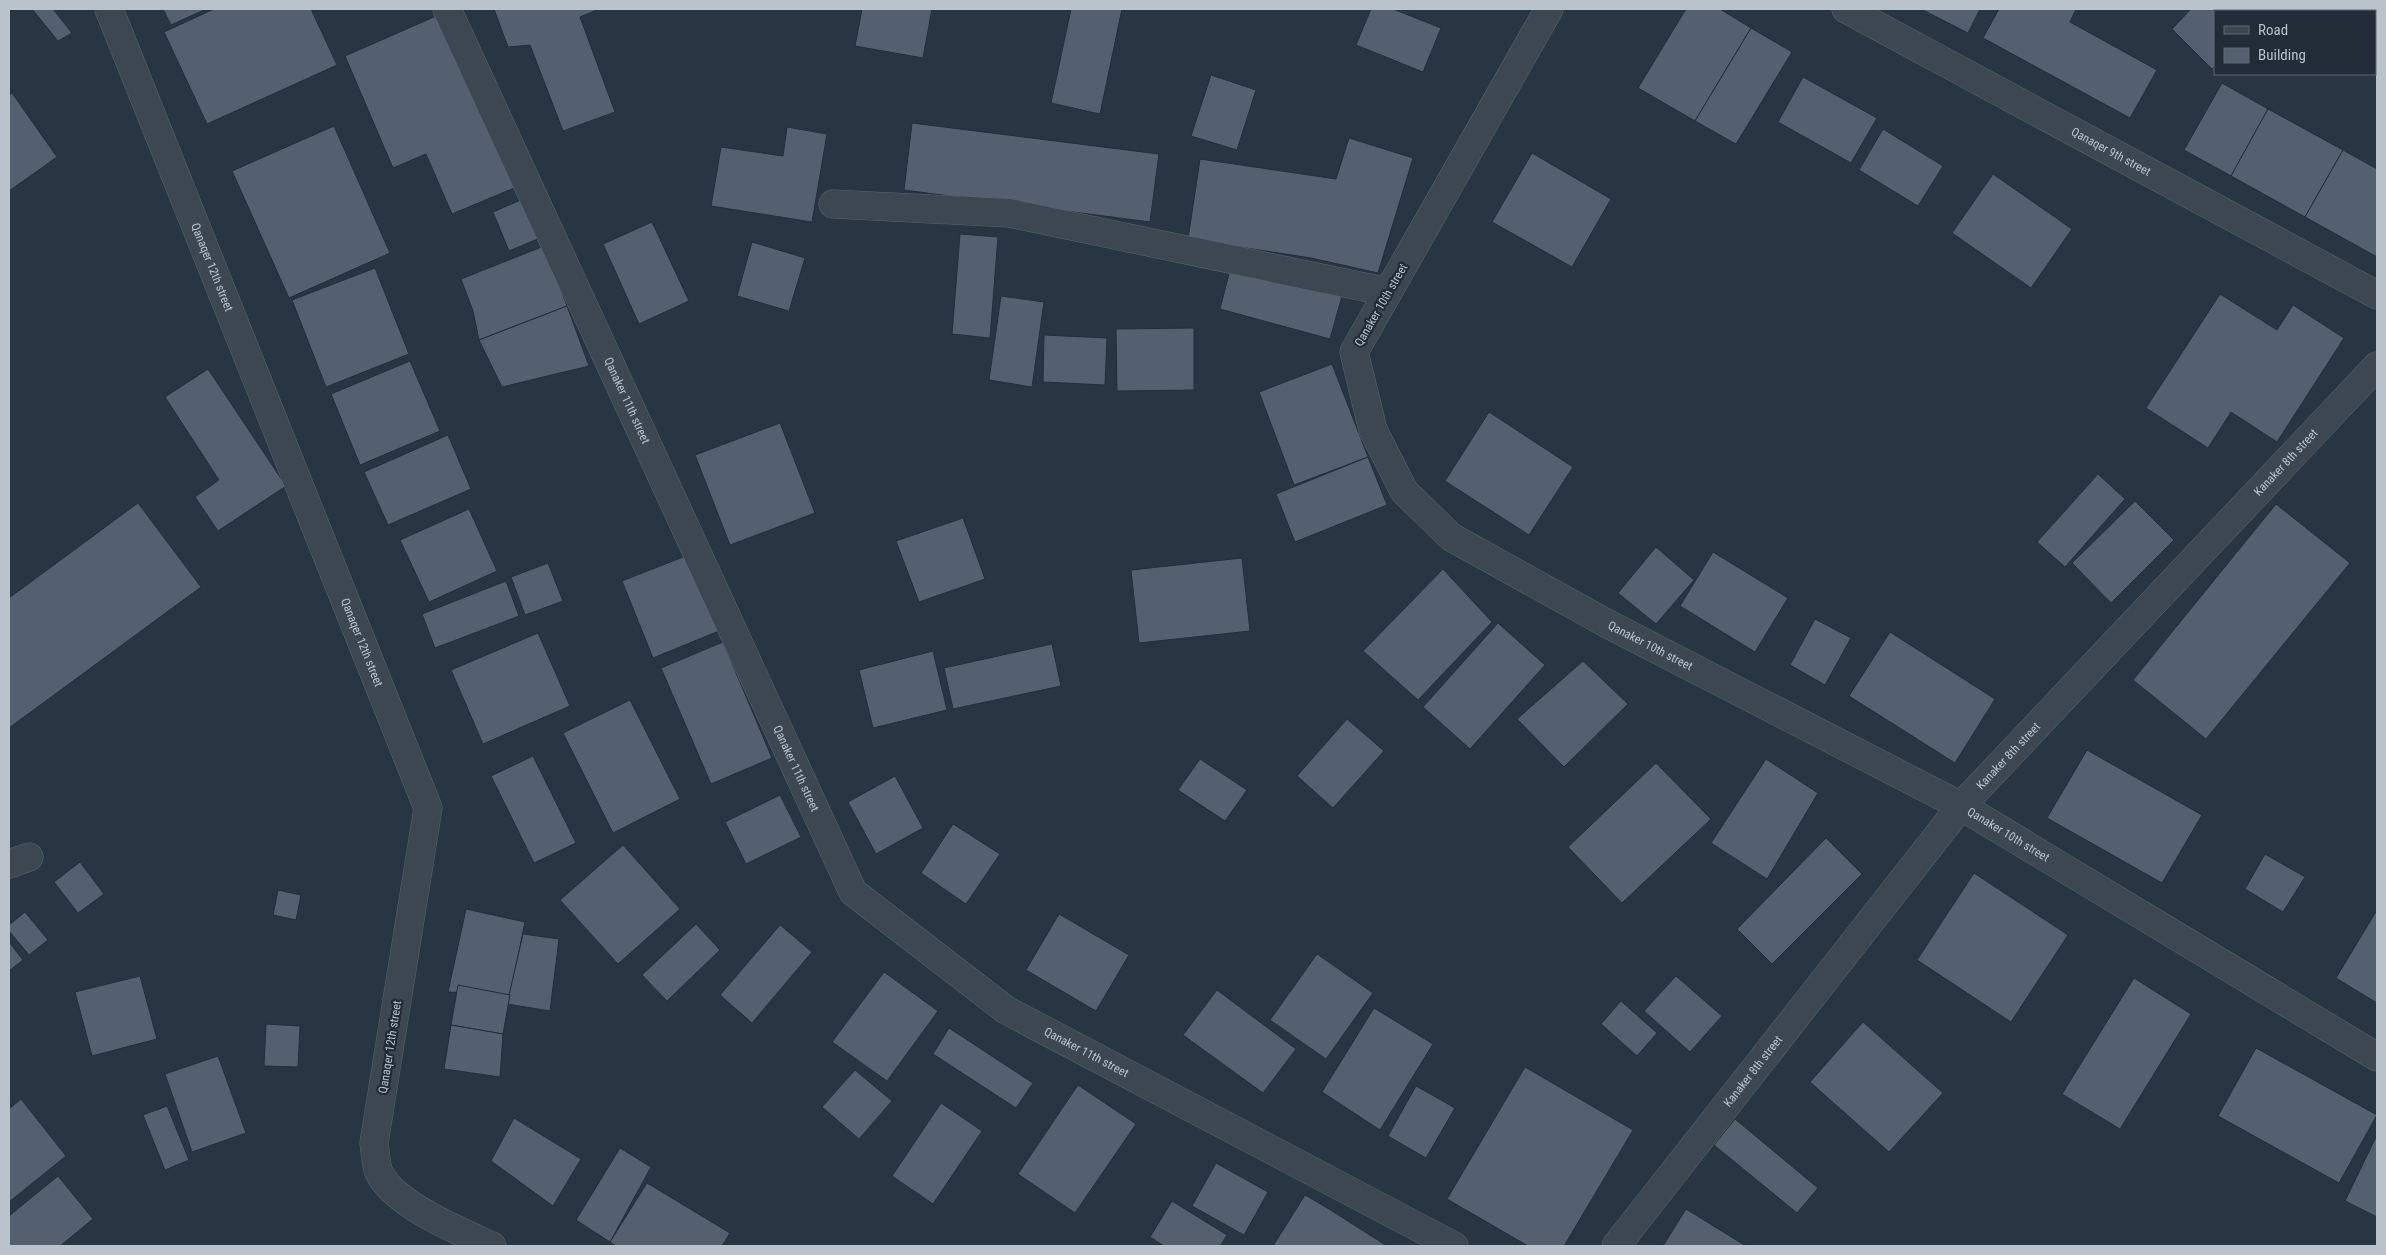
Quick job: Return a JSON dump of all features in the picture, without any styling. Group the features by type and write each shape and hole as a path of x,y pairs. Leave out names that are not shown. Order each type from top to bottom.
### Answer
{"street":[{"name":"Qanaqer 12th street","path":"108,9 428,808 374,1143 379,1171 401,1198 447,1226 492,1246"},
{"name":"Qanaker 11th street","path":"447,9 854,892 1006,1010 1454,1246"},
{"name":"Qanaker 10th street","path":"1549,9 1354,352 1373,430 1404,491 1451,537 1606,624 1961,806 2377,1057"},
{"name":"Qanaqer 9th street","path":"1846,9 2377,295"},
{"path":"833,204 1009,213 1388,292"},
{"name":"Kanaker 8th street","path":"1616,1246 1961,806 2377,366"}],"building":[{"path":"32,9 53,9 72,33 58,41"},
{"path":"163,9 206,9 171,25"},
{"path":"214,9 311,9 337,65 207,124 164,32"},
{"path":"494,9 599,9 580,17 615,112 563,131 530,45 508,47"},
{"path":"862,9 932,9 923,58 855,46"},
{"path":"1071,9 1122,9 1100,114 1051,103"},
{"path":"1371,9 1393,9 1441,28 1423,72 1356,45"},
{"path":"1686,9 1720,9 1751,28 1695,121 1638,88"},
{"path":"1921,9 1980,9 1968,33"},
{"path":"1999,9 2076,9 2070,22 2157,70 2130,118 1983,38"},
{"path":"2191,9 2253,10 2214,10 2214,67 2212,69 2172,29"},
{"path":"443,13 519,186 452,214 426,154 393,168 345,56"},
{"path":"1751,28 1792,52 1736,144 1695,121"},
{"path":"1211,75 1256,90 1237,150 1191,136"},
{"path":"1803,77 1877,118 1851,163 1778,122"},
{"path":"2222,83 2268,109 2231,176 2184,150"},
{"path":"12,93 57,157 9,191 9,95"},
{"path":"2268,109 2343,150 2305,217 2231,176"},
{"path":"912,123 1159,154 1150,222 904,190"},
{"path":"334,126 390,253 289,298 232,171"},
{"path":"787,127 827,134 812,222 711,206 721,147 783,156"},
{"path":"1883,129 1943,166 1918,206 1859,170"},
{"path":"1349,138 1413,158 1378,273 1311,258 1188,239 1200,159 1336,179"},
{"path":"2343,150 2377,169 2377,257 2305,217"},
{"path":"1532,153 1611,199 1572,267 1492,222"},
{"path":"1993,174 2072,229 2031,288 1952,233"},
{"path":"523,199 540,238 509,251 493,212"},
{"path":"652,222 689,301 639,324 603,244"},
{"path":"960,234 998,237 990,338 952,334"},
{"path":"752,242 805,258 789,311 737,296"},
{"path":"544,246 567,306 479,340 473,311 461,279"},
{"path":"1231,266 1342,296 1330,339 1220,309"},
{"path":"375,268 409,354 326,387 292,300"},
{"path":"2220,294 2277,330 2293,305 2344,338 2277,442 2231,412 2208,448 2146,408"},
{"path":"1001,296 1044,302 1032,387 989,380"},
{"path":"567,306 589,366 502,387 479,340"},
{"path":"1194,328 1194,390 1117,391 1116,329"},
{"path":"1044,335 1107,338 1105,385 1043,382"},
{"path":"410,361 440,431 360,465 331,394"},
{"path":"1332,364 1368,457 1294,485 1259,392"},
{"path":"208,369 286,486 218,531 195,497 219,480 165,397"},
{"path":"1489,412 1573,467 1529,535 1445,481"},
{"path":"780,423 815,513 730,545 695,455"},
{"path":"448,435 471,489 388,525 364,472"},
{"path":"1368,457 1387,505 1295,542 1276,494"},
{"path":"2098,474 2125,499 2065,567 2037,542"},
{"path":"2135,501 2174,540 2111,603 2072,563"},
{"path":"138,503 201,587 9,728 9,598"},
{"path":"2276,504 2350,563 2206,739 2133,680"},
{"path":"469,509 497,571 429,602 400,540"},
{"path":"963,518 985,579 919,602 896,541"},
{"path":"1656,547 1694,580 1656,624 1618,593"},
{"path":"1713,552 1788,598 1755,652 1680,606"},
{"path":"688,555 719,631 653,658 622,581"},
{"path":"1242,558 1250,631 1139,643 1131,570"},
{"path":"548,563 563,601 525,615 511,577"},
{"path":"1443,569 1492,622 1418,700 1363,651"},
{"path":"506,581 519,616 435,648 422,614"},
{"path":"1815,619 1851,638 1825,685 1790,665"},
{"path":"1498,623 1545,665 1470,749 1423,707"},
{"path":"1890,632 1995,699 1955,763 1849,696"},
{"path":"538,633 570,706 483,744 451,670"},
{"path":"723,642 772,758 711,784 661,668"},
{"path":"1052,644 1061,686 953,709 944,668"},
{"path":"933,651 947,710 873,728 859,670"},
{"path":"1583,661 1628,704 1564,767 1517,719"},
{"path":"630,700 680,799 613,833 563,733"},
{"path":"1347,719 1384,751 1333,808 1297,776"},
{"path":"2087,750 2202,815 2162,883 2047,818"},
{"path":"533,756 576,843 534,863 491,776"},
{"path":"1200,759 1247,790 1225,821 1178,790"},
{"path":"1766,759 1818,793 1767,879 1711,843"},
{"path":"1656,763 1711,819 1622,903 1568,847"},
{"path":"895,776 923,828 876,854 848,802"},
{"path":"780,795 801,837 746,864 725,822"},
{"path":"953,824 1000,854 966,904 921,873"},
{"path":"1826,838 1862,874 1772,964 1737,929"},
{"path":"623,845 680,909 618,964 560,900"},
{"path":"2265,854 2305,877 2283,912 2245,889"},
{"path":"80,862 104,894 78,913 54,882"},
{"path":"1974,873 2068,935 2011,1022 1917,960"},
{"path":"278,890 301,895 296,920 273,915"},
{"path":"466,909 525,922 510,995 448,992"},
{"path":"2377,910 2377,1003 2336,978"},
{"path":"25,912 48,940 29,955 9,931 9,925"},
{"path":"1059,914 1129,955 1096,1011 1026,970"},
{"path":"696,924 720,950 667,1001 642,975"},
{"path":"780,925 812,952 752,1023 720,995"},
{"path":"523,934 559,939 550,1011 507,1004"},
{"path":"9,942 23,960 9,971"},
{"path":"1317,954 1373,993 1326,1059 1270,1020"},
{"path":"884,972 938,1011 887,1081 832,1042"},
{"path":"140,976 157,1039 92,1056 75,992"},
{"path":"1676,976 1722,1016 1690,1052 1644,1011"},
{"path":"2134,978 2191,1014 2120,1129 2062,1094"},
{"path":"458,985 510,995 503,1034 451,1025"},
{"path":"1217,990 1296,1049 1263,1093 1183,1035"},
{"path":"1621,1001 1657,1033 1637,1056 1601,1024"},
{"path":"1374,1008 1433,1044 1380,1130 1322,1092"},
{"path":"1863,1022 1943,1093 1889,1152 1810,1082"},
{"path":"266,1024 300,1026 298,1067 264,1066"},
{"path":"451,1025 503,1034 500,1077 444,1069"},
{"path":"949,1028 1033,1083 1016,1108 933,1054"},
{"path":"2256,1048 2377,1115 2339,1183 2218,1116"},
{"path":"218,1056 246,1133 192,1152 165,1074"},
{"path":"1525,1067 1633,1130 1564,1246 1528,1246 1447,1199"},
{"path":"855,1070 892,1101 859,1139 822,1107"},
{"path":"1078,1085 1136,1124 1075,1213 1018,1174"},
{"path":"1416,1086 1455,1108 1426,1158 1388,1136"},
{"path":"21,1099 66,1156 9,1202 9,1109"},
{"path":"941,1103 982,1131 933,1204 892,1176"},
{"path":"167,1106 189,1160 165,1170 143,1115"},
{"path":"514,1118 581,1159 553,1206 491,1161"},
{"path":"1735,1119 1818,1188 1797,1213 1714,1145"},
{"path":"2377,1135 2377,1217 2345,1201"},
{"path":"620,1148 651,1167 610,1242 576,1220"},
{"path":"1216,1163 1268,1192 1244,1235 1192,1206"},
{"path":"58,1176 93,1219 60,1246 9,1246 9,1216"},
{"path":"647,1183 730,1233 722,1246 616,1246 610,1242"},
{"path":"1305,1195 1329,1209 1387,1246 1273,1246"},
{"path":"1172,1201 1227,1235 1220,1246 1164,1246 1150,1237"},
{"path":"1686,1209 1746,1246 1663,1246"}]}
